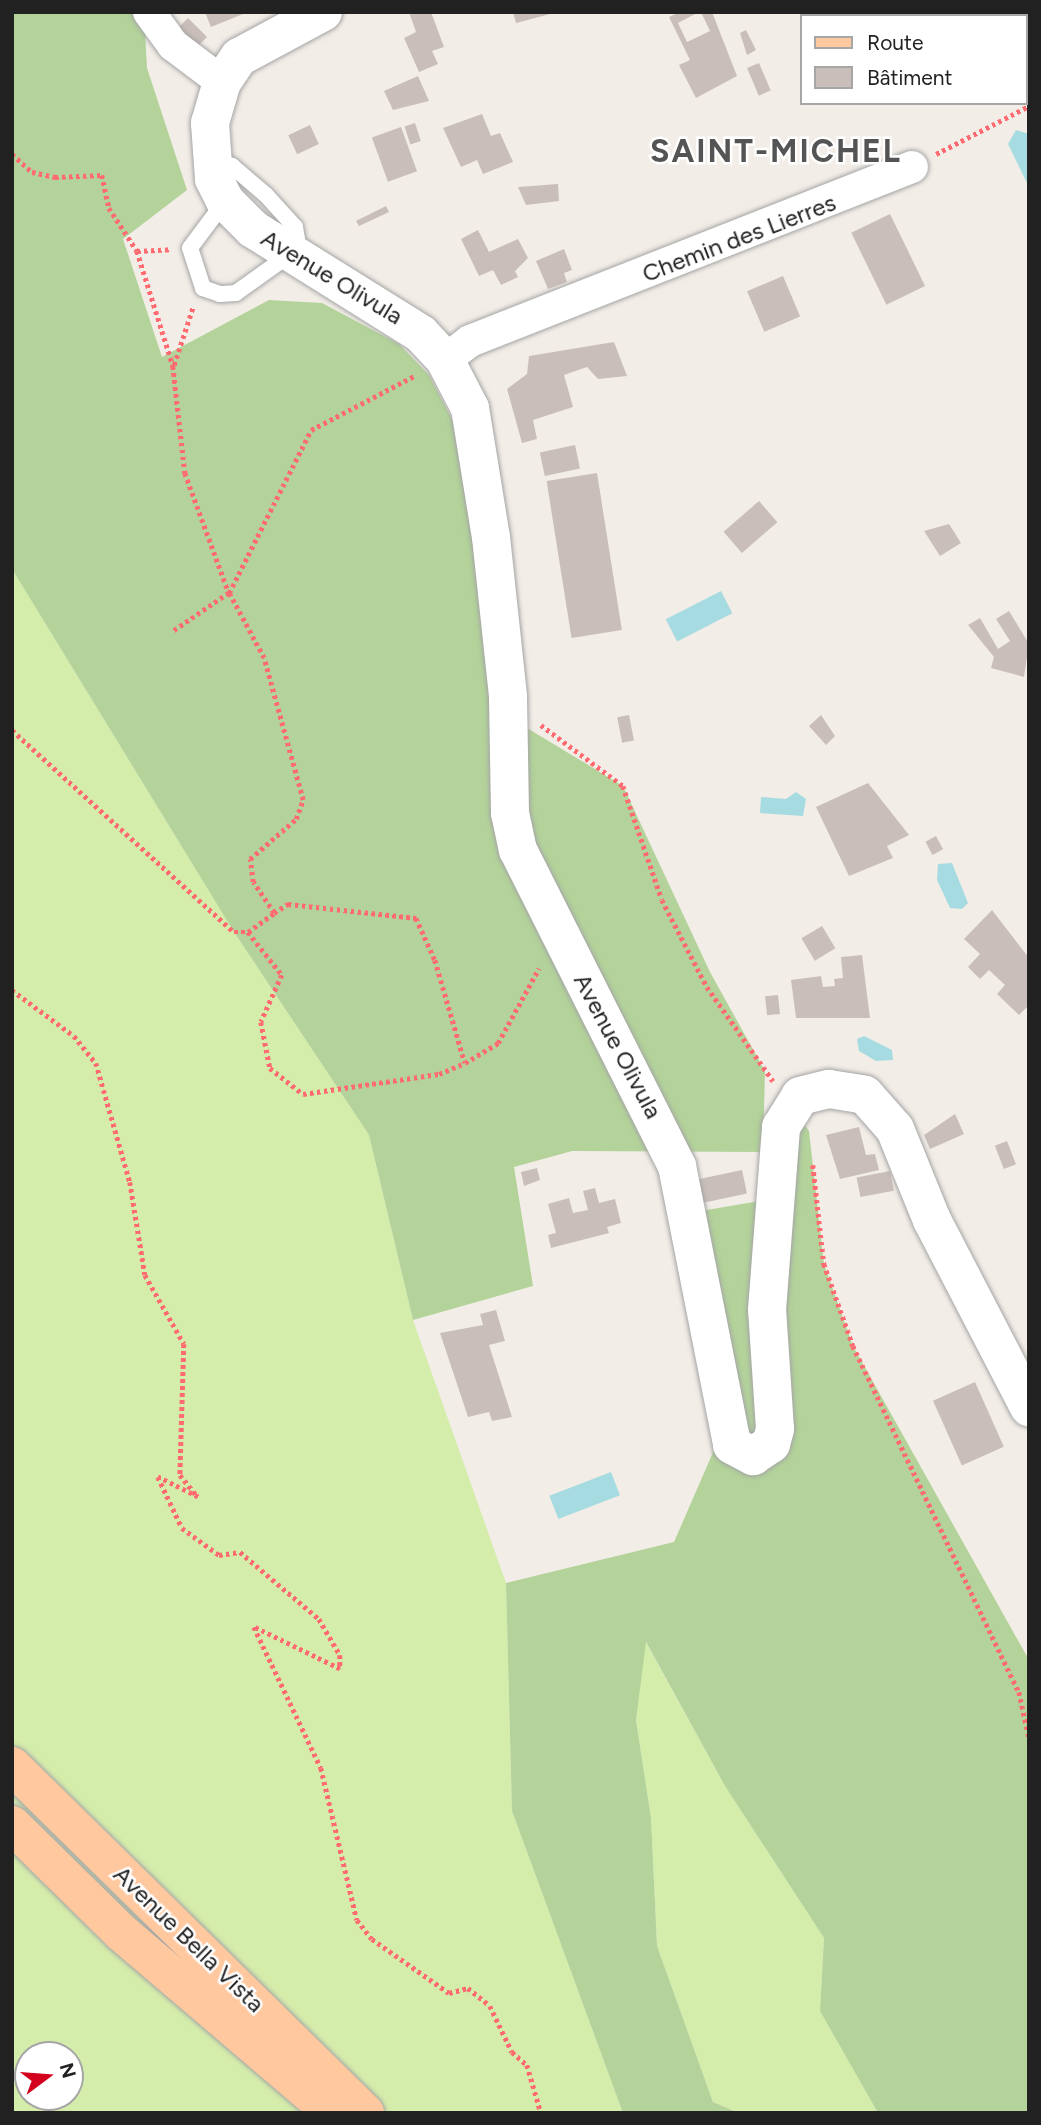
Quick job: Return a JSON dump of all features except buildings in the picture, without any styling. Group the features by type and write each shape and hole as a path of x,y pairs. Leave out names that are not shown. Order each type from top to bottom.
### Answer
{"main road":[{"name":"Avenue Bella Vista","path":"12,1766 365,2113"},
{"name":"Avenue Bella Vista","path":"12,1825 222,2023 333,2113"}],"street":[{"path":"149,12 173,45 222,82"},
{"path":"225,201 211,160 210,123 222,82 239,57 323,12"},
{"name":"Chemin des Lierres","path":"445,360 470,341 912,167"},
{"name":"Avenue Olivula","path":"225,201 289,255 400,317 445,360 470,408 482,472 508,697 510,813 518,850 677,1166 732,1445 753,1456 771,1444 775,1429 767,1310 781,1127 800,1096 829,1089 865,1095 895,1129 932,1220 1029,1407"}],"lane":[{"path":"211,160 232,166 283,212 297,239 289,255 236,293 204,288 190,248 225,201"}],"path":[{"path":"912,167 1029,106"},
{"path":"12,155 33,172 55,177 102,175 109,208 138,251 173,366 185,473 229,593 264,658 303,800 296,819 250,859 253,882 274,913"},
{"path":"138,251 190,248"},
{"path":"173,366 186,319 204,288"},
{"path":"172,632 229,593 311,430 445,360"},
{"path":"12,730 234,932 248,932 288,904 416,918 435,960 465,1063"},
{"path":"248,932 282,975 261,1022 270,1068 303,1094 439,1074 465,1063 498,1043 533,987 554,925"},
{"path":"12,990 75,1036 96,1063 130,1182 145,1275 184,1344 180,1475 198,1497 158,1477 182,1528 219,1555 240,1552 319,1619 340,1655 340,1669 254,1627 321,1769 357,1920 372,1939 449,1993 468,1988 490,2006 512,2052 527,2065 541,2113"}],"green space":[{"path":"12,12 144,12 147,68 187,190 123,239 162,357 269,300 322,303 399,344 429,375 453,421 466,479 494,708 623,786 710,972 765,1071 763,1152 572,1151 514,1167 533,1286 413,1320 369,1135 234,932 12,569"},
{"path":"12,569 234,932 369,1135 413,1320 506,1583 512,1811 623,2113 12,2113"},
{"path":"791,1106 809,1131 824,1264 853,1346 1029,1660 1029,2113 878,2113 820,2011 824,1938 725,1786 646,1642 636,1720 651,1818 657,1946 713,2102 739,2113 623,2113 512,1811 506,1583 674,1542 724,1427 689,1213 772,1199"},
{"path":"645,1641 725,1786 824,1938 820,2011 878,2113 739,2113 713,2102 657,1946 651,1818 636,1720"}],"water":[{"path":"1016,130 1029,134 1029,187 1008,144"},
{"path":"721,591 732,613 677,641 666,619"},
{"path":"796,792 806,799 803,816 760,813 761,797 786,799"},
{"path":"952,863 968,903 962,909 950,908 937,880 938,864"},
{"path":"864,1036 892,1050 893,1060 876,1061 859,1051 857,1039"},
{"path":"611,1472 620,1495 558,1519 549,1496"}],"district":[{"name":"SAINT-MICHEL","path":"776,151"}]}
